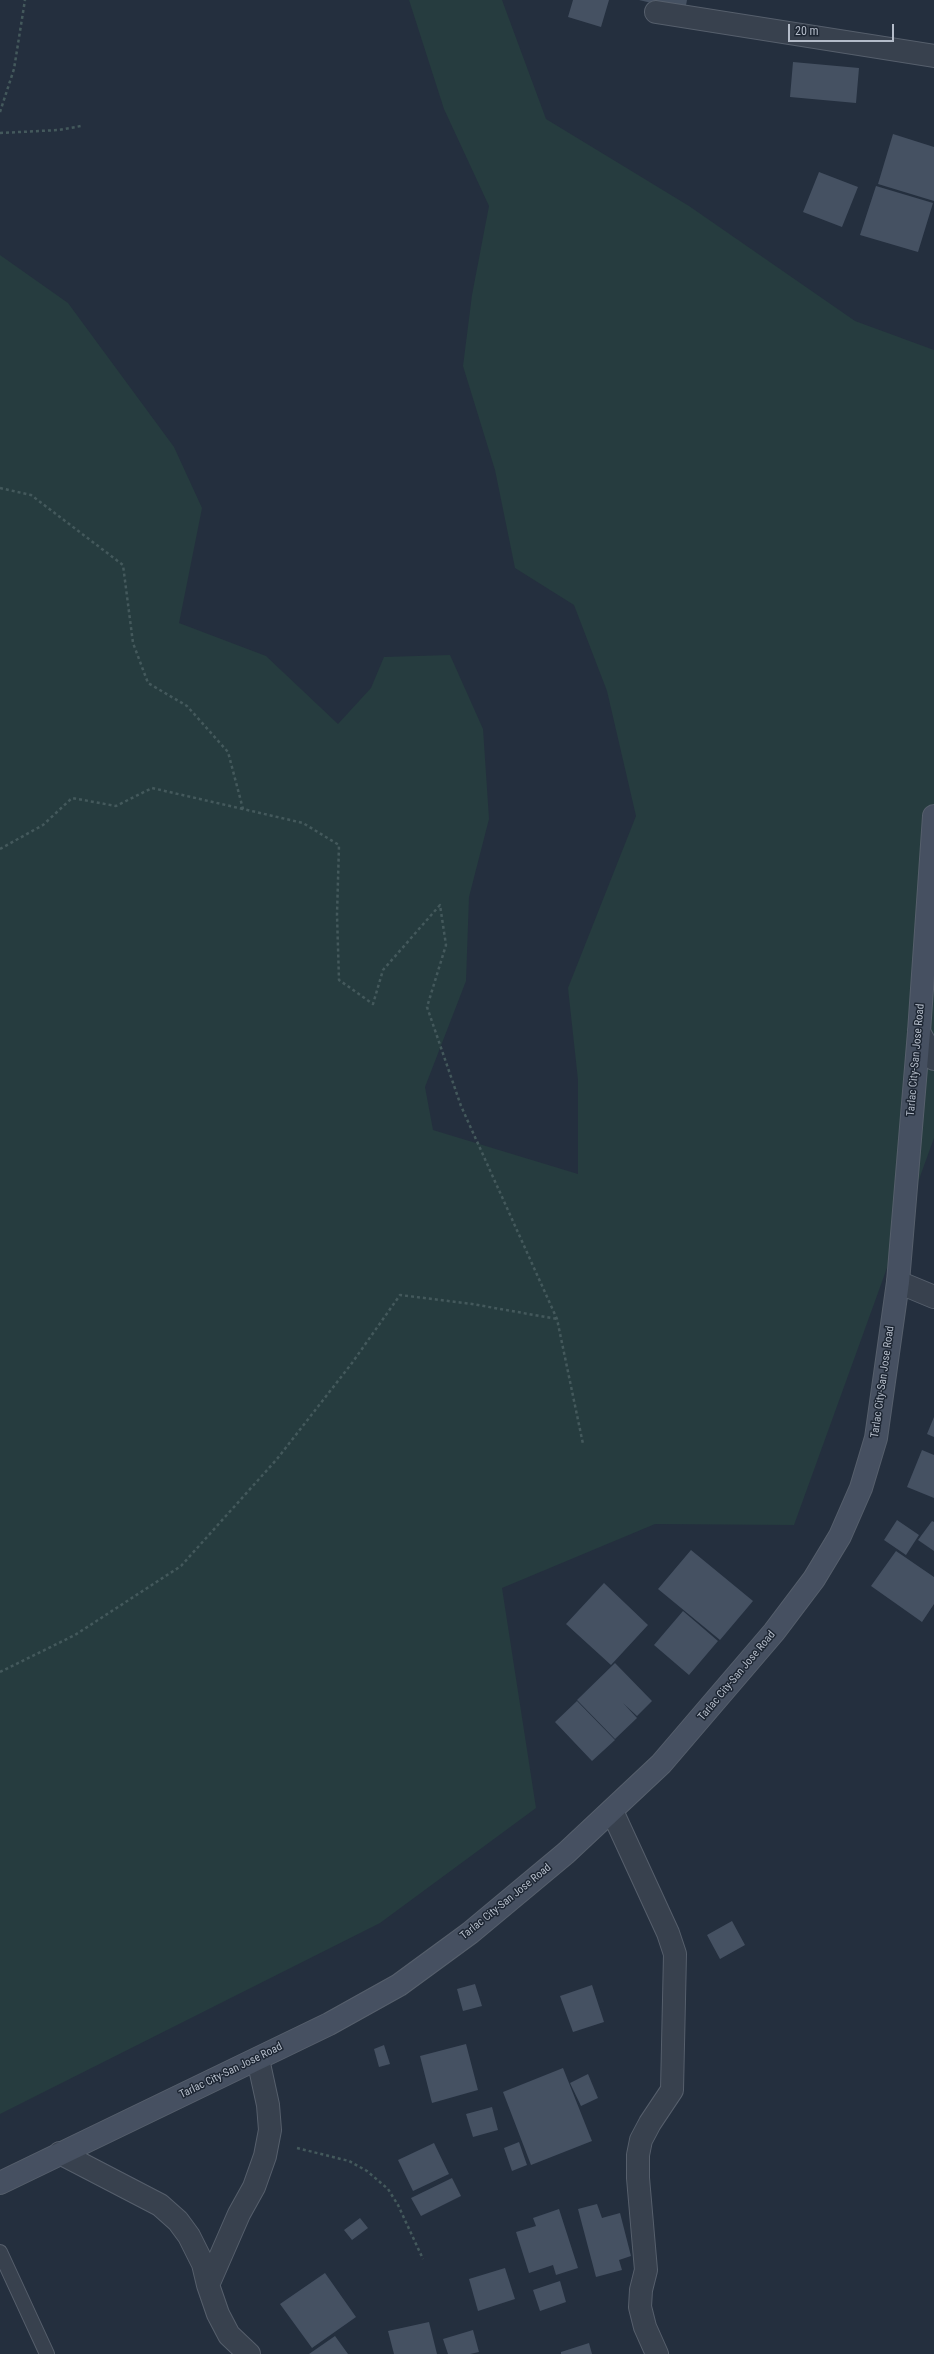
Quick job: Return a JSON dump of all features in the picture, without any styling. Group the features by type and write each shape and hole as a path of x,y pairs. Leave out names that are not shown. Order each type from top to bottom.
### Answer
{"main road":[{"name":"Tarlac City-San Jose Road","path":"0,2183 329,2024 399,1985 470,1932 566,1853 661,1764 734,1680 814,1579 840,1536 861,1488 876,1438 898,1282 919,1032 934,816"}],"street":[{"path":"656,12 934,56"},
{"path":"919,1032 934,1059"},
{"path":"898,1282 934,1297"},
{"path":"612,1811 668,1933 675,1954 672,2090 650,2123 641,2140 638,2155 638,2178 646,2270 641,2290 640,2307 645,2327 657,2354"},
{"path":"208,2285 239,2214 254,2187 265,2156 270,2130 268,2105 258,2059"},
{"path":"60,2153 160,2205 178,2221 189,2236 203,2264 208,2285 218,2314 229,2335 249,2354"}],"lane":[{"path":"0,2252 47,2354"}],"path":[{"path":"0,112 14,69 25,0"},
{"path":"0,133 58,130 81,126"},
{"path":"0,488 31,495 123,565 133,643 148,683 187,706 228,752 243,809"},
{"path":"0,849 43,825 72,798 116,806 152,788 303,823 339,845 337,915 339,980 373,1004 384,970 440,905 446,945 427,1007 461,1106 557,1319 583,1444"},
{"path":"0,1672 75,1635 181,1566 277,1459 352,1363 400,1295 472,1304 557,1319"},
{"path":"270,2130 300,2149 349,2161 372,2176 388,2189 398,2205 423,2259"}],"green space":[{"path":"409,0 502,0 546,119 689,206 855,321 934,350 934,1138 794,1525 655,1524 502,1588 536,1808 380,1923 0,2114 0,255 68,303 174,447 202,508 179,623 266,656 338,724 371,688 384,657 450,655 483,729 489,819 469,897 466,981 425,1087 433,1130 578,1174 578,1080 568,988 636,816 607,691 574,605 515,568 495,470 463,366 472,295 489,206 444,109"}],"building":[{"path":"573,0 609,0 601,27 568,17"},
{"path":"639,0 687,0 685,11"},
{"path":"793,62 859,68 856,103 790,97"},
{"path":"893,134 934,147 934,201 878,184"},
{"path":"819,172 858,187 842,227 803,212"},
{"path":"876,186 933,203 918,252 860,235"},
{"path":"934,1417 934,1437 927,1434"},
{"path":"922,1450 934,1455 934,1498 907,1487"},
{"path":"897,1520 919,1535 906,1555 884,1540"},
{"path":"932,1521 934,1522 934,1551 918,1540"},
{"path":"691,1550 753,1601 720,1640 658,1589"},
{"path":"896,1551 934,1577 934,1604 922,1622 871,1586"},
{"path":"604,1583 648,1625 611,1665 566,1624"},
{"path":"683,1611 718,1641 689,1675 654,1645"},
{"path":"615,1663 652,1701 637,1716 623,1703 637,1718 615,1739 577,1700"},
{"path":"577,1701 615,1740 592,1761 555,1722"},
{"path":"732,1921 745,1945 720,1959 707,1935"},
{"path":"475,1984 482,2006 463,2011 457,1989"},
{"path":"592,1985 604,2022 573,2032 560,1996"},
{"path":"466,2044 478,2090 432,2103 420,2056"},
{"path":"384,2045 390,2064 379,2067 374,2049"},
{"path":"563,2068 592,2141 531,2165 503,2092"},
{"path":"588,2074 598,2098 581,2106 570,2083"},
{"path":"492,2107 498,2130 473,2137 466,2114"},
{"path":"519,2142 527,2165 512,2171 504,2148"},
{"path":"434,2143 449,2174 413,2191 398,2160"},
{"path":"452,2178 461,2196 421,2216 411,2198"},
{"path":"597,2204 602,2218 620,2213 631,2256 619,2260 622,2270 596,2277 578,2209"},
{"path":"559,2209 578,2268 556,2275 553,2265 529,2273 516,2232 536,2226 533,2218"},
{"path":"360,2218 368,2228 352,2240 344,2230"},
{"path":"505,2268 515,2299 478,2311 469,2279"},
{"path":"325,2273 356,2317 312,2348 280,2304"},
{"path":"560,2281 566,2302 540,2311 533,2290"},
{"path":"429,2322 437,2354 394,2354 388,2331"},
{"path":"473,2330 479,2352 470,2354 448,2354 443,2339"},
{"path":"335,2336 348,2354 309,2354"},
{"path":"589,2343 592,2354 561,2354 561,2352"}]}
